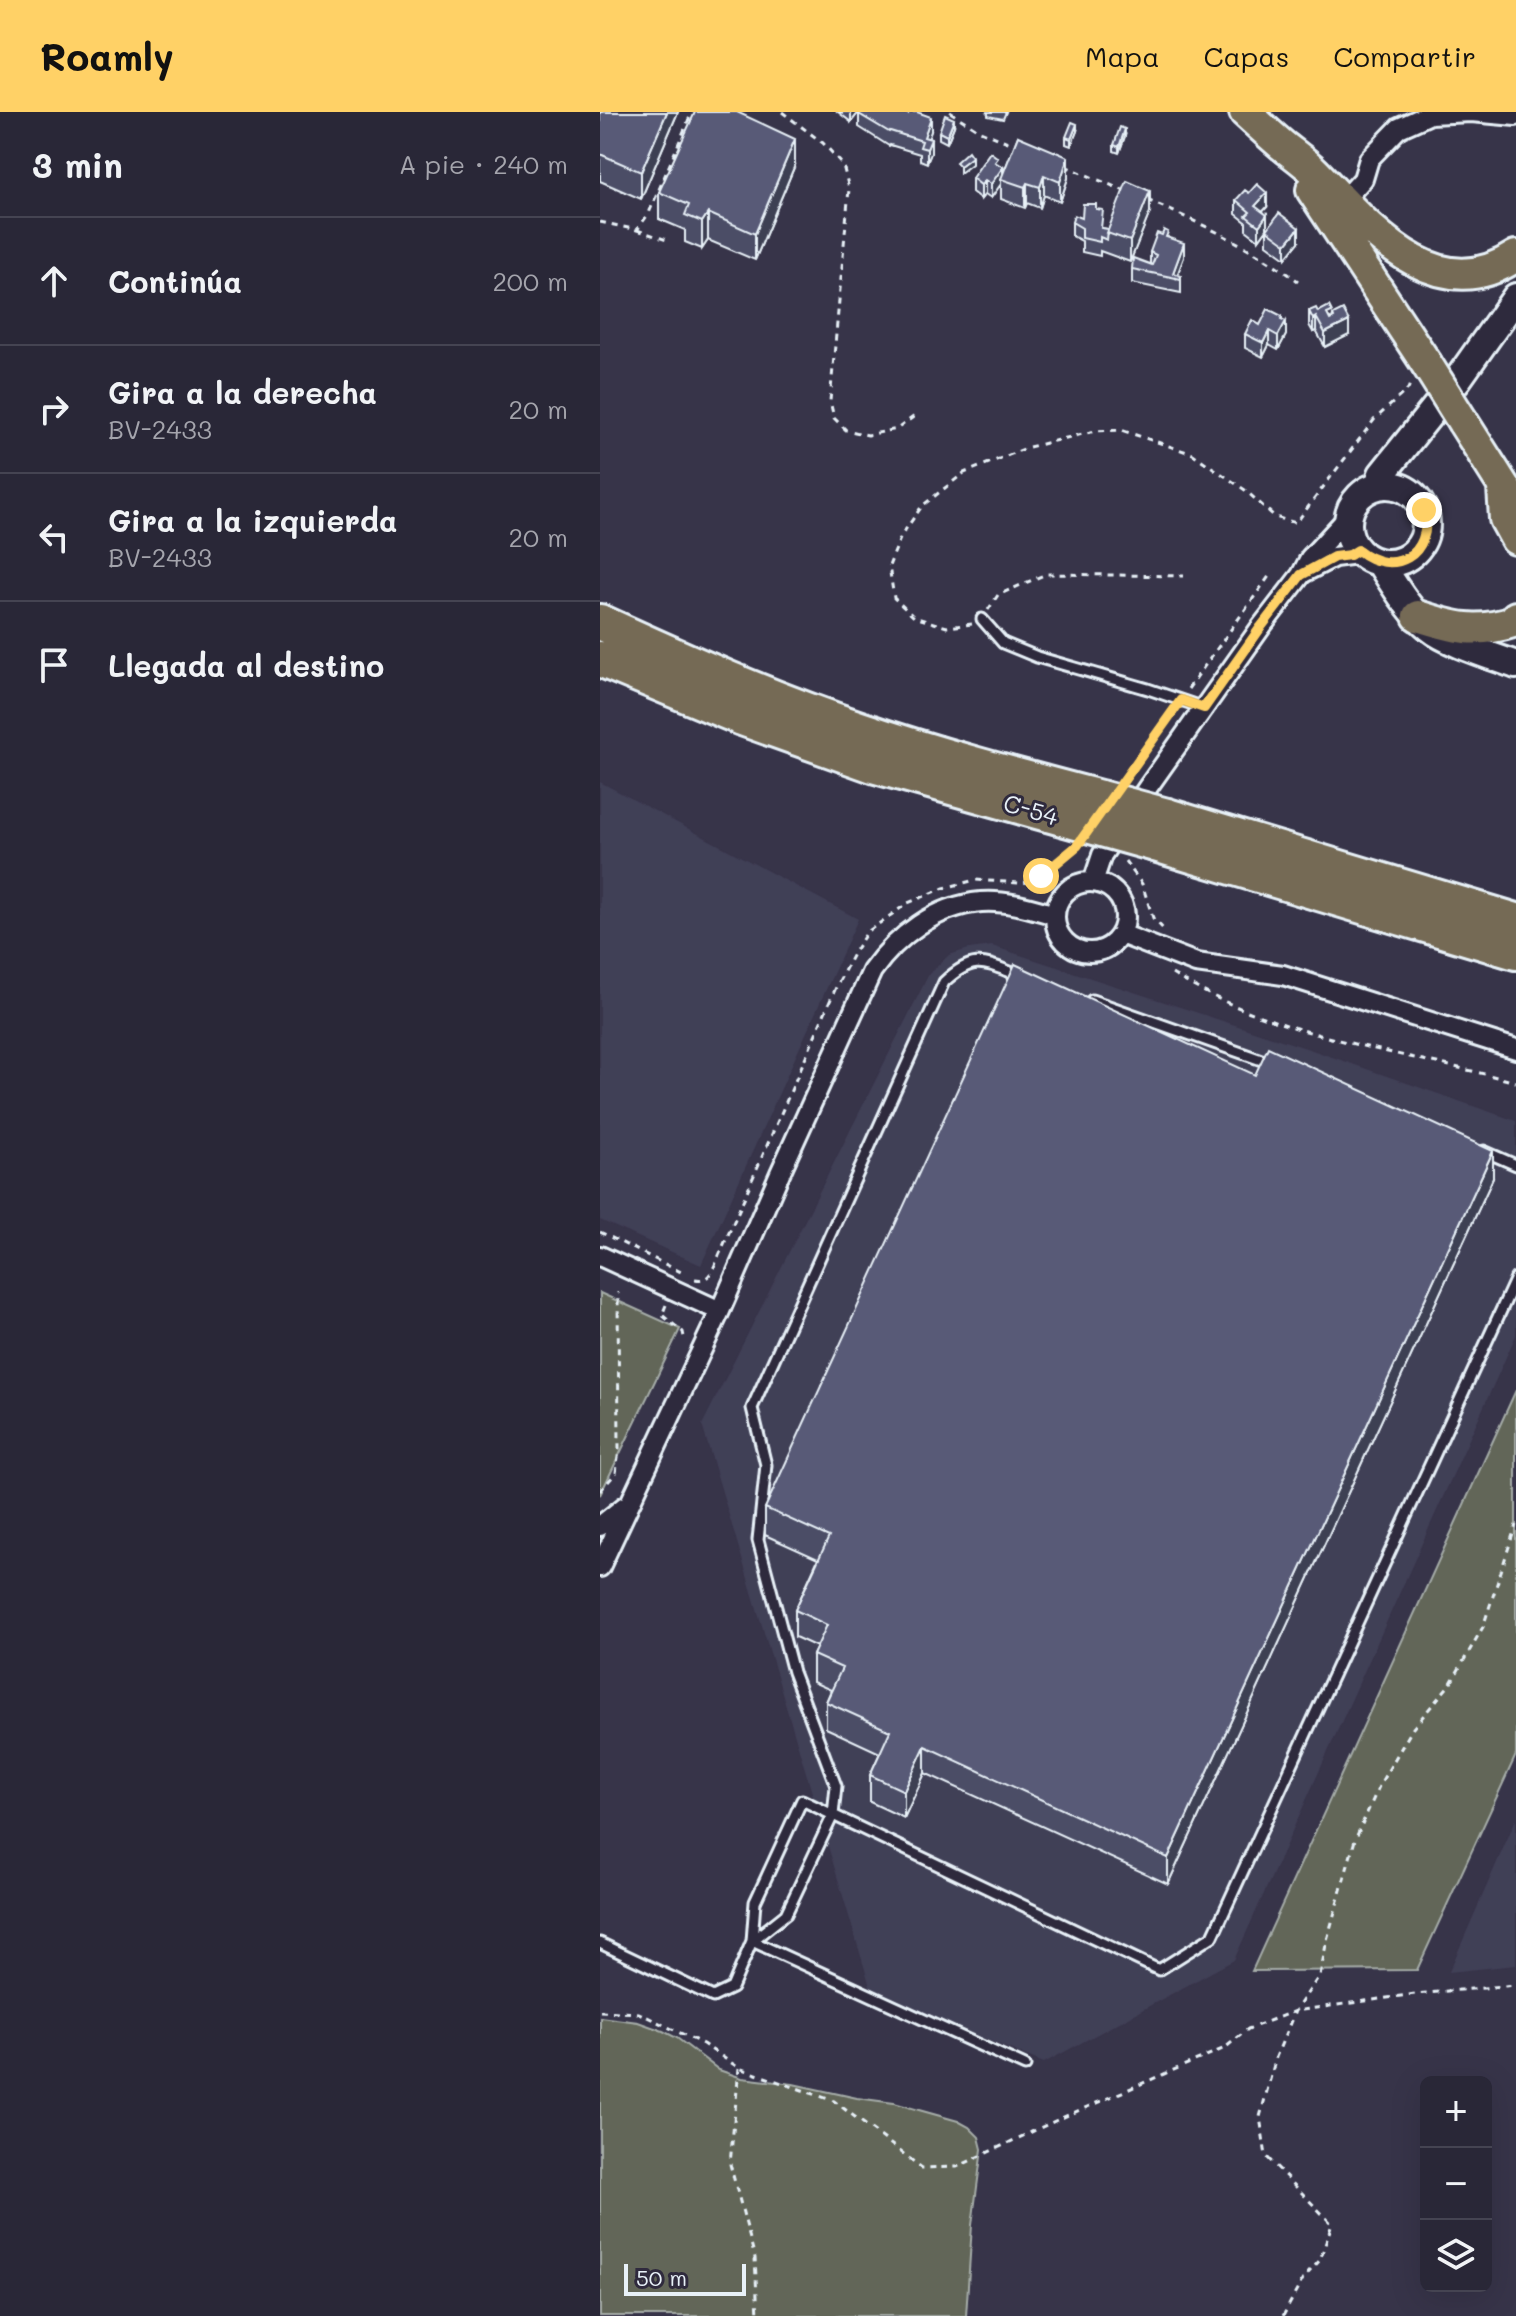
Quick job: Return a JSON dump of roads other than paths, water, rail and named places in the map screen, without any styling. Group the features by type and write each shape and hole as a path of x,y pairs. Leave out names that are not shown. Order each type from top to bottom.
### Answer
{"highway":[{"name":"C-54","path":"600,622 694,665 858,728 966,762 1097,812"},
{"name":"C-54","path":"600,659 742,718 876,766 1097,812 1516,921"},
{"name":"C-54","path":"1161,830 1516,952"}],"main road":[{"path":"1245,112 1313,170 1383,241 1406,256 1438,272 1476,272 1506,263 1516,256"},
{"path":"1279,143 1425,360 1463,422 1508,484 1505,519 1516,539"},
{"path":"1378,485 1382,474 1458,379 1516,297"},
{"path":"1409,491 1412,438"},
{"path":"1369,556 1392,563 1413,554 1421,544 1426,522 1424,510 1409,491 1389,485 1368,489 1352,506 1348,517 1351,540 1369,556 1430,629 1516,665"},
{"path":"1412,608 1413,554"},
{"path":"1412,608 1455,628 1515,627"}],"street":[{"path":"1342,202 1363,179 1369,159 1399,128 1430,114 1471,112 1516,116"},
{"path":"1093,882 1102,855 1204,708 1301,575 1310,558 1348,517"},
{"path":"1301,575 1334,557 1369,556"},
{"path":"1093,882 1114,891 1125,911 1125,923 1114,943 1092,952 1080,951 1062,937 1055,915 1064,894 1072,887 1093,882"},
{"path":"600,1567 720,1311 872,971 888,949 911,930 957,906 983,902 1019,905 1055,915"},
{"path":"1121,934 1196,963 1283,975 1516,1049"},
{"path":"600,1256 720,1311"},
{"path":"600,1526 631,1501"}],"lane":[{"path":"982,619 1003,643 1037,657 1204,708"},
{"path":"752,1941 786,1914 833,1815 836,1786 793,1672 758,1540 766,1465 752,1408 944,982 961,966 981,962 1026,978"},
{"path":"1087,999 1282,1067"},
{"path":"1472,1146 1516,1165"},
{"path":"600,1943 713,1997 732,1988 752,1941 755,1902 802,1800 1159,1970 1213,1936 1516,1278"},
{"path":"752,1941 1025,2066"}]}
